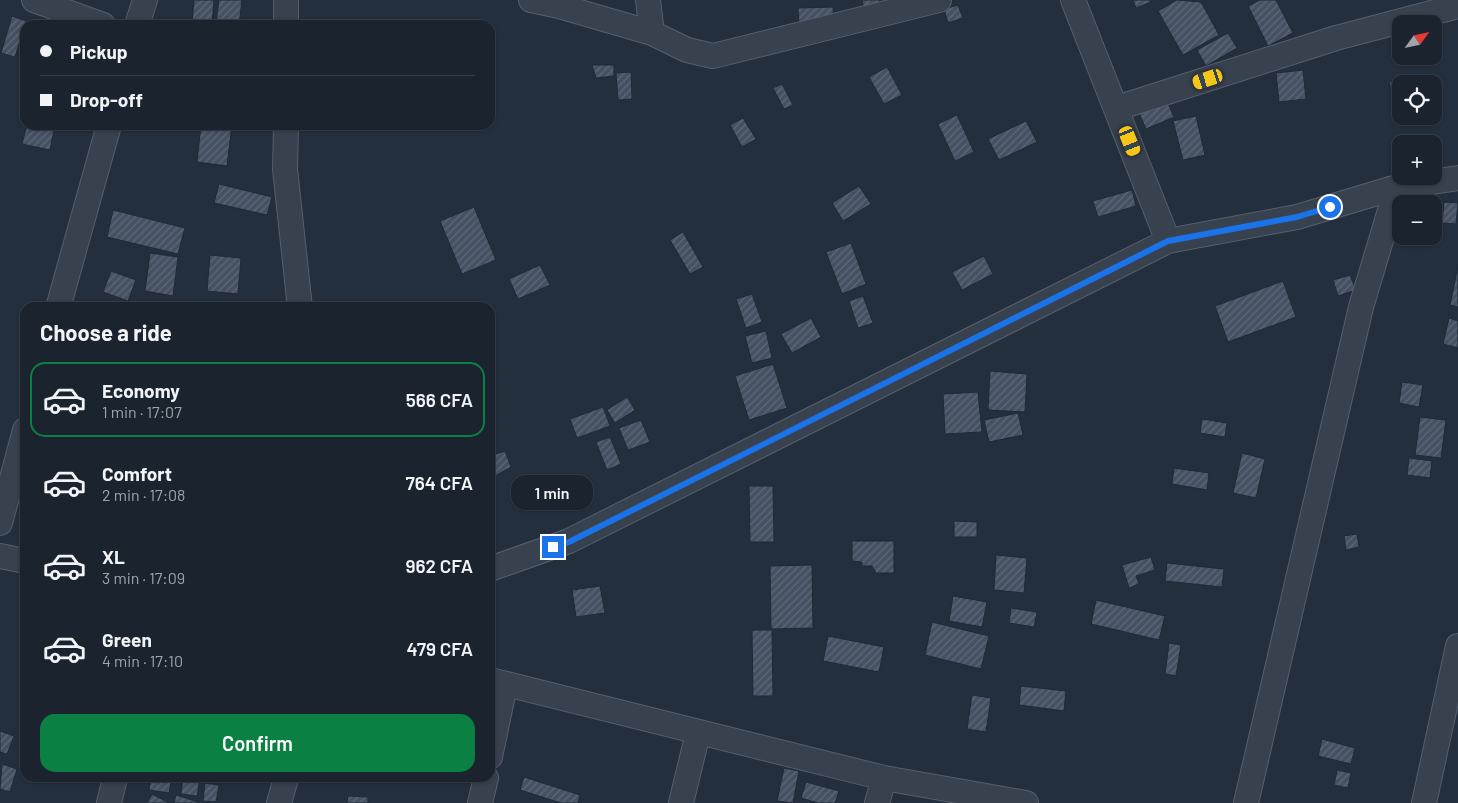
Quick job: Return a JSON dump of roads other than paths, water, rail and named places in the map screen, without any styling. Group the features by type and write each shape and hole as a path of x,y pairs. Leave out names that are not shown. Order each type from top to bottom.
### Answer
{"street":[{"path":"34,0 89,20"},
{"path":"139,20 145,0"},
{"path":"286,0 286,20"},
{"path":"531,0 559,3 652,33 687,50 713,56 939,0"},
{"path":"648,0 652,33"},
{"path":"1073,0 1168,241"},
{"path":"1117,108 1336,38 1458,6"},
{"path":"60,302 108,130"},
{"path":"286,130 285,169 299,302"},
{"path":"495,567 569,542 1168,241 1297,217 1397,187 1458,178"},
{"path":"1246,803 1361,307 1397,187"},
{"path":"0,523 20,449"},
{"path":"0,556 20,560"},
{"path":"1424,803 1458,646"},
{"path":"495,710 498,682 884,778 1026,803"},
{"path":"681,803 698,732"},
{"path":"877,803 884,778"},
{"path":"109,803 114,782"},
{"path":"279,803 285,782"},
{"path":"480,803 485,782"}]}
